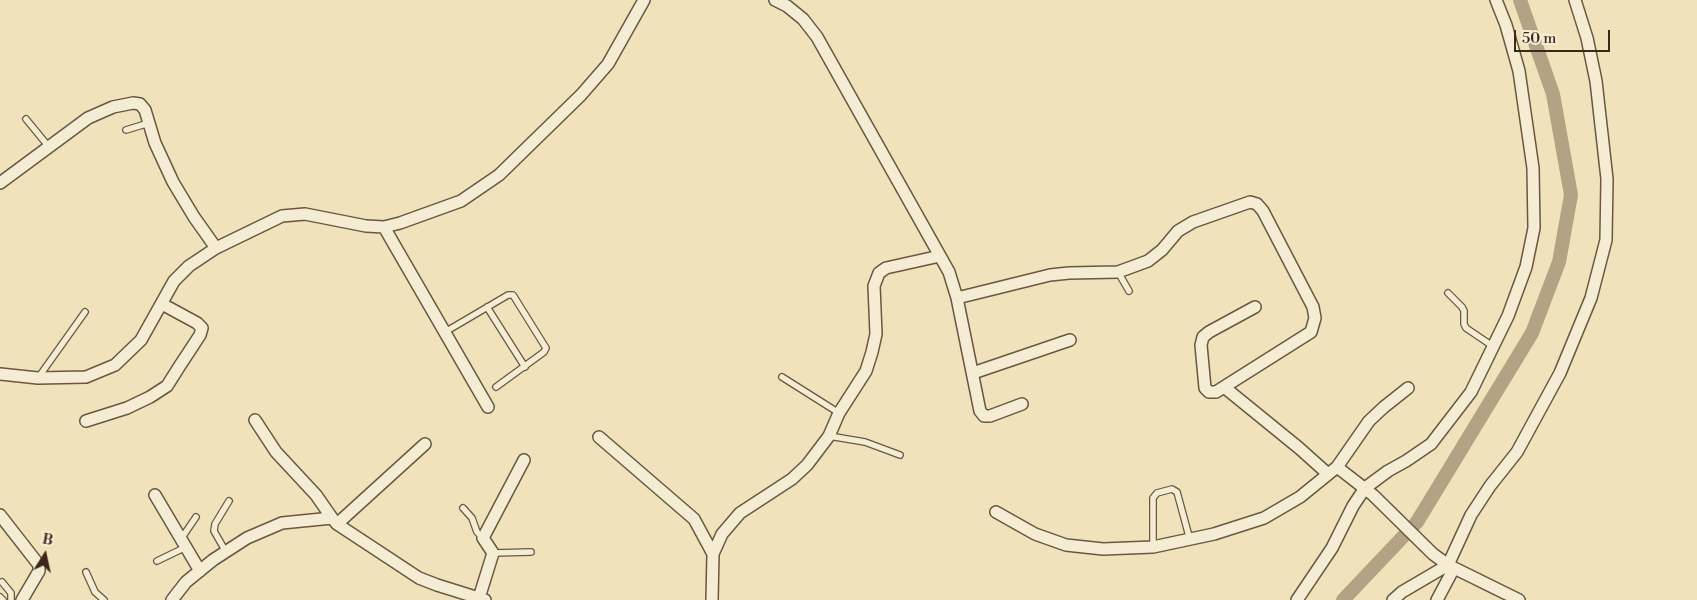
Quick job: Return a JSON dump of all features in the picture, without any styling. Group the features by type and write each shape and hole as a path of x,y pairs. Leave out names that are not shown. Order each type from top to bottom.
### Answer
{"street":[{"path":"0,374 38,378 86,377 115,365 141,340 174,281 189,266 216,248 282,216 305,214 366,226 384,227 461,201 499,175 581,95 608,64 644,0"},
{"path":"775,0 787,6 803,19 817,37 949,272 957,298 980,411 984,416 990,416 1022,404"},
{"path":"1297,600 1332,548 1353,506 1388,471 1431,444 1471,392 1508,316 1526,267 1534,228 1532,168 1519,71 1506,25 1496,0"},
{"path":"1437,600 1471,515 1490,486 1517,452 1560,372 1591,298 1606,240 1607,179 1601,116 1587,38 1574,0"},
{"path":"0,183 88,118 113,107 133,102 140,104 173,182 194,217 216,248"},
{"path":"957,298 1050,275 1118,272 1148,261 1162,250 1178,231 1193,222 1250,202 1257,204 1263,211 1313,307 1314,318 1311,332 1216,392 1209,392 1204,388 1201,344 1203,337 1255,307"},
{"path":"384,227 488,407"},
{"path":"712,600 713,554 722,534 740,513 792,479 807,465 829,436 840,413 866,371 876,334 874,286 878,273 886,268 940,256"},
{"path":"86,421 127,408 150,397 167,386 180,367 200,335 202,328 162,304"},
{"path":"973,373 1070,340"},
{"path":"1224,387 1299,448 1369,492 1434,554 1451,566 1519,600"},
{"path":"996,512 1035,534 1066,545 1103,549 1153,548 1214,534 1264,518 1300,497 1333,471 1369,421 1408,388"},
{"path":"255,420 276,452 306,483 334,521 419,578 482,599 493,553 483,538 524,460"},
{"path":"599,437 694,518 713,554"},
{"path":"172,600 186,582 248,538 282,523 334,521 425,444"},
{"path":"155,495 200,571"},
{"path":"0,515 39,565 39,570 22,600"},
{"path":"1393,600 1402,592 1451,566"}],"lane":[{"path":"26,119 49,147"},
{"path":"126,130 149,123"},
{"path":"1118,272 1129,291"},
{"path":"1448,293 1462,307 1466,328 1494,346"},
{"path":"445,332 508,294 513,295 546,348 544,352 496,386"},
{"path":"487,307 525,366"},
{"path":"38,378 86,312"},
{"path":"782,378 840,413"},
{"path":"829,436 865,442 900,455"},
{"path":"1153,548 1153,498 1157,493 1172,489 1177,492 1190,540"},
{"path":"226,552 214,531 215,524 229,501"},
{"path":"463,508 472,518 483,538"},
{"path":"157,560 184,543 196,517"},
{"path":"493,553 530,552"},
{"path":"86,572 95,592 104,600"},
{"path":"2,582 11,593 11,600"},
{"path":"0,597 3,600"}],"waterway":[{"path":"1343,600 1417,522 1532,333 1559,262 1571,195 1553,94 1520,0"}]}
